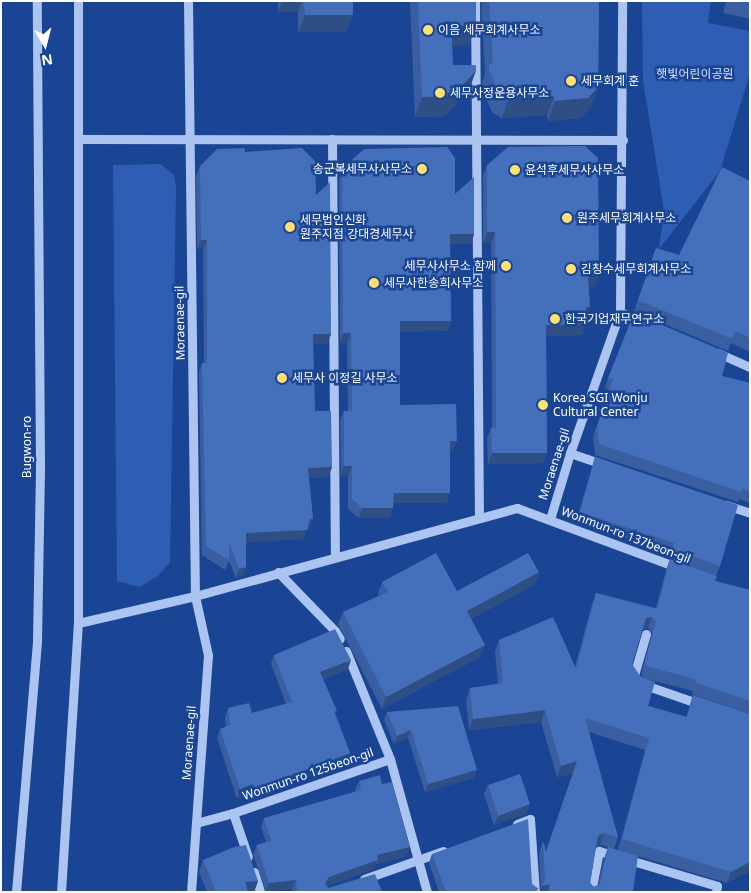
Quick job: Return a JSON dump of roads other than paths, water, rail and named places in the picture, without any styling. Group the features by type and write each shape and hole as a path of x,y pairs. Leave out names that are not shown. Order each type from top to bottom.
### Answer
{"street":[{"name":"Bugwon-ro","path":"16,892 37,641 40,465 38,1"},
{"path":"61,892 78,623 78,1"},
{"name":"Moraenae-gil","path":"188,1 195,596 208,655 191,892"},
{"path":"475,1 479,518"},
{"name":"Moraenae-gil","path":"78,623 195,596 335,555 517,508 550,520 570,453 620,312 624,140 622,1"},
{"path":"78,139 624,140"},
{"path":"332,139 335,555"},
{"path":"620,312 654,327"},
{"path":"706,348 750,366"},
{"path":"570,453 617,469"},
{"path":"712,500 750,513"},
{"name":"Wonmun-ro 137beon-gil","path":"550,520 686,571"},
{"name":"Wonmun-ro 125beon-gil","path":"278,572 335,631 353,665 390,759 420,859 427,892"},
{"path":"646,634 634,675 639,682 713,708"},
{"name":"Wonmun-ro 125beon-gil","path":"196,823 234,813 390,759"},
{"name":"Wonmun-ro 125beon-gil","path":"234,813 260,892"},
{"path":"503,829 530,819 535,892"},
{"path":"356,882 457,846"},
{"path":"591,892 599,851 717,886 716,892"}],"place":[{"name":"이음 세무회계사무소","path":"428,30"},
{"name":"세무회계 훈","path":"571,81"},
{"name":"세무사정운용사무소","path":"440,93"},
{"name":"송군복세무사사무소","path":"422,169"},
{"name":"윤석후세무사사무소","path":"515,170"},
{"name":"원주세무회계사무소","path":"567,218"},
{"name":"세무법인신화 원주지점 강대경세무사","path":"290,227"},
{"name":"세무사사무소 함께","path":"506,266"},
{"name":"김창수세무회계사무소","path":"571,269"},
{"name":"세무사한송희사무소","path":"374,283"},
{"name":"한국기업재무연구소","path":"555,319"},
{"name":"세무사 이정길 사무소","path":"282,378"},
{"name":"Korea SGI Wonju Cultural Center","path":"543,405"}],"park label":[{"name":"햇빛어린이공원","path":"695,74"}]}
